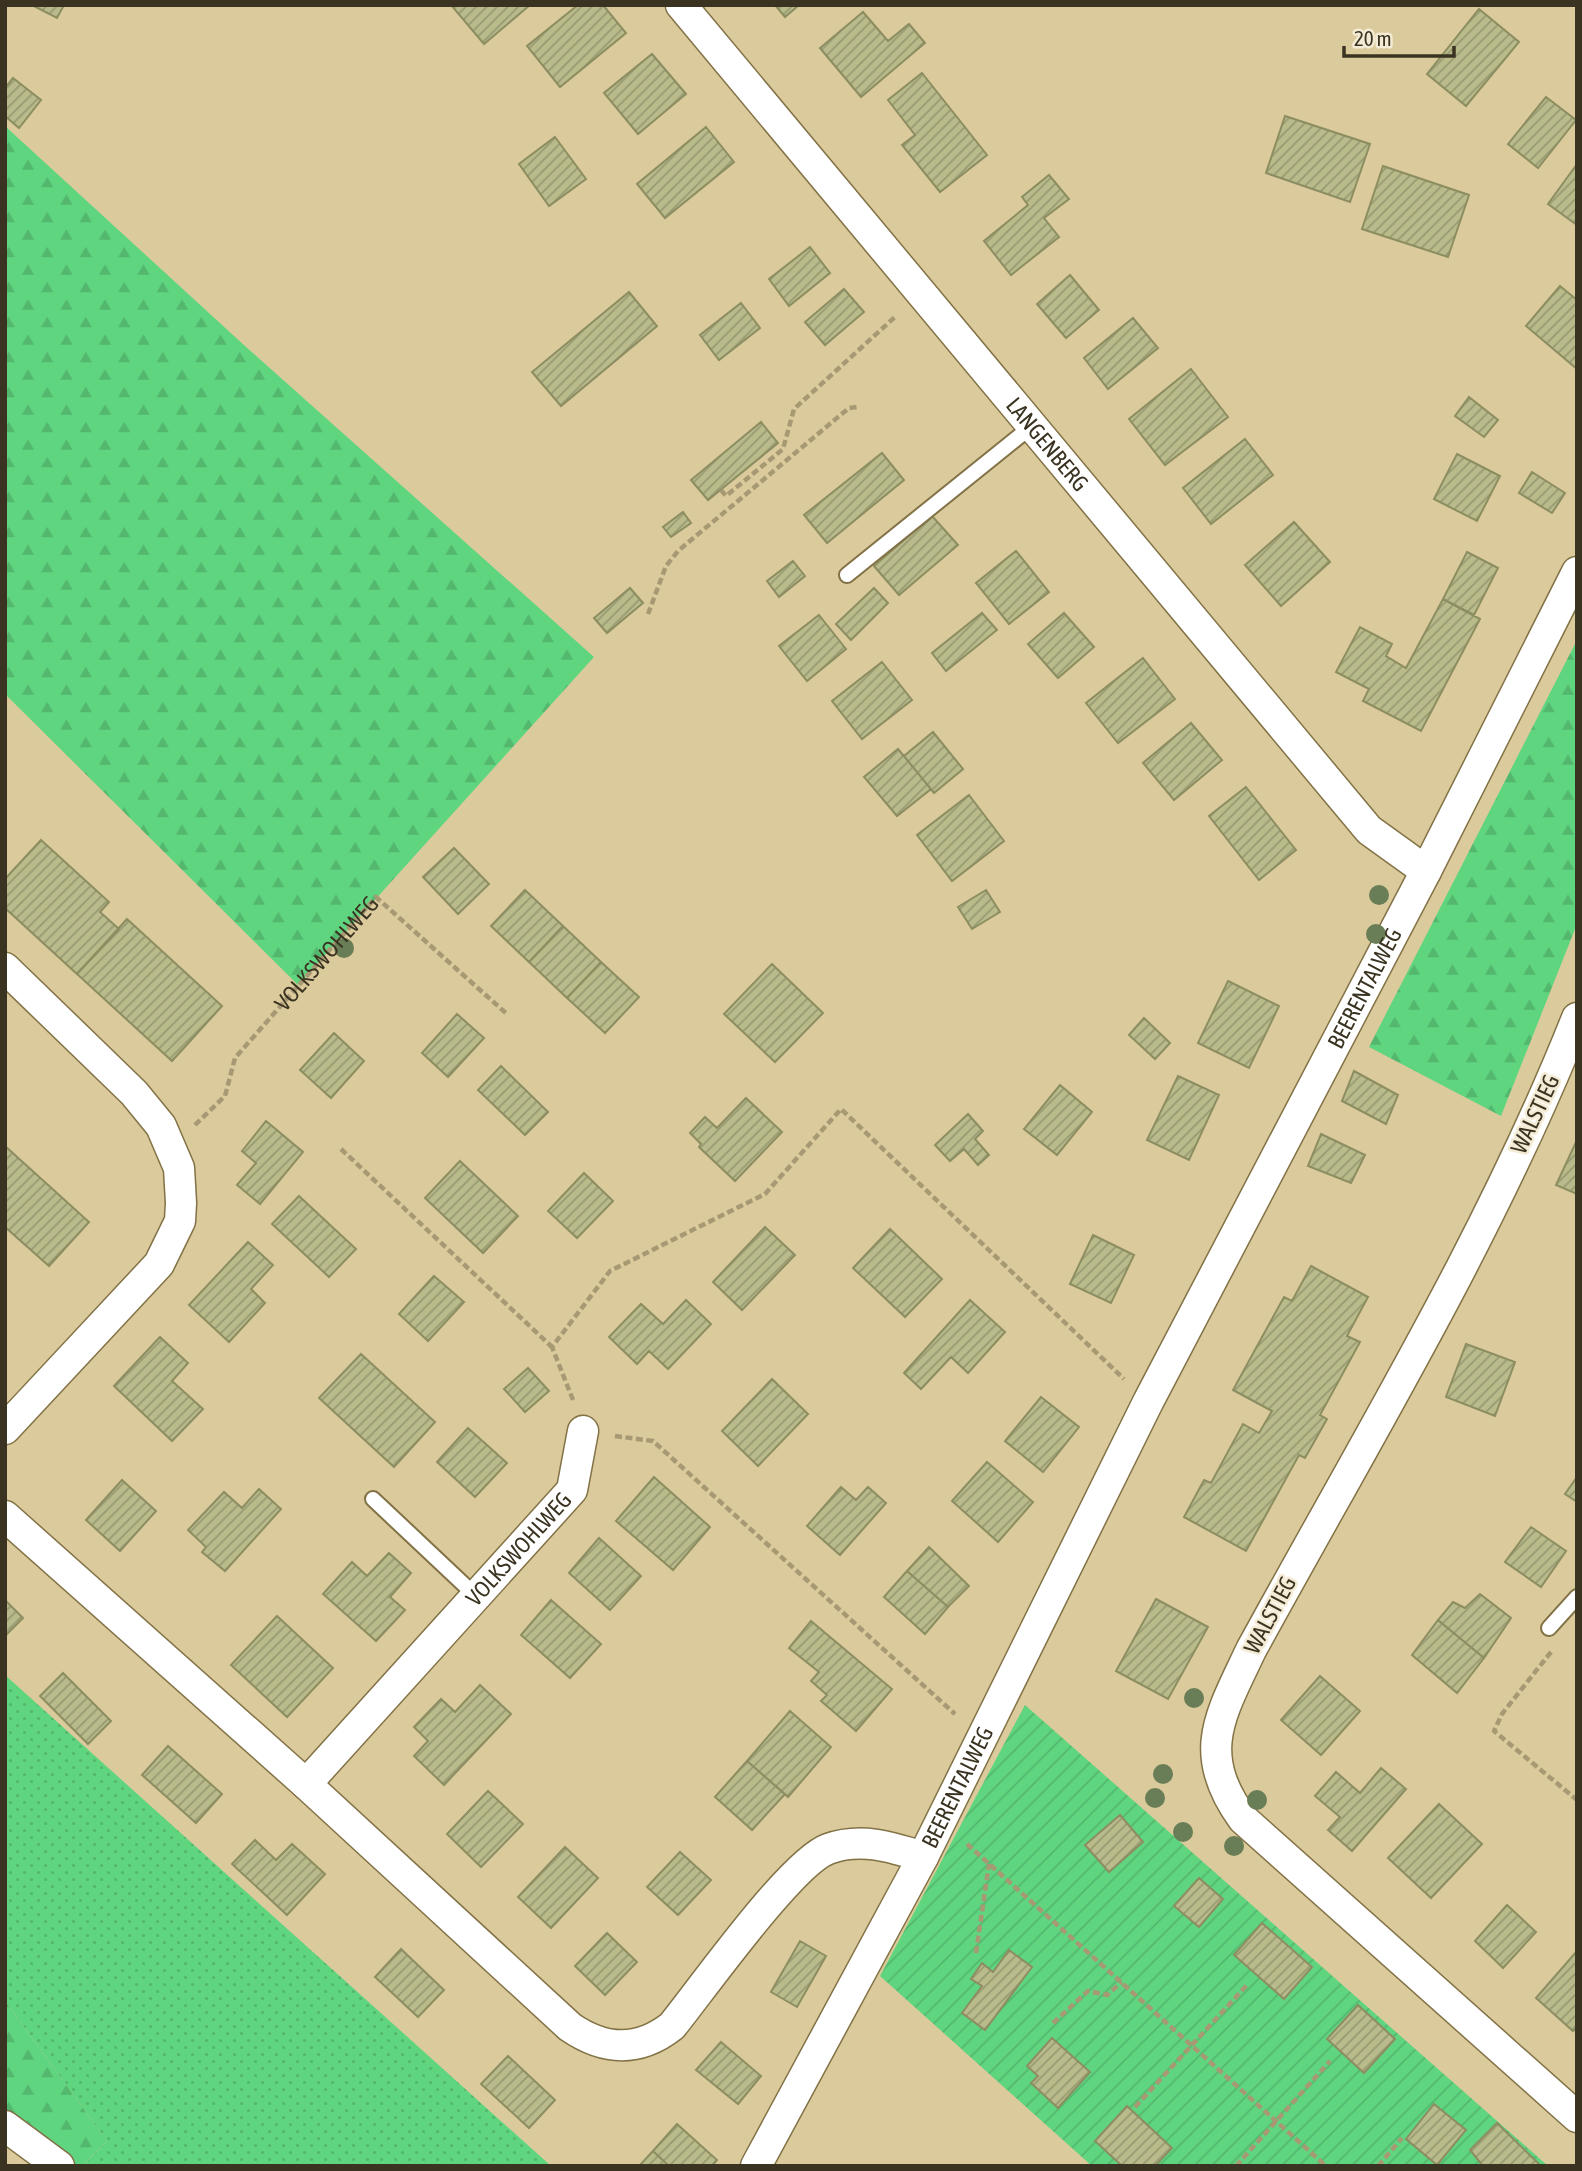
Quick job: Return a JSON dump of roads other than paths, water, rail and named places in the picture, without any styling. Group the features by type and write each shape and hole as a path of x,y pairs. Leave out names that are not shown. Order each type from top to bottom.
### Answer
{"street":[{"name":"LANGENBERG","path":"681,5 1369,830 1426,871"},
{"name":"BEERENTALWEG","path":"756,2166 923,1857 1148,1402 1426,871 1577,572"},
{"path":"5,968 134,1093 170,1141 181,1184 180,1221 172,1243 159,1265 5,1429"},
{"name":"WALSTIEG","path":"1577,1018 1549,1087 1488,1216 1251,1650 1221,1712 1214,1737 1215,1760 1220,1781 1243,1819 1577,2117"},
{"name":"VOLKSWOHLWEG","path":"306,1784 572,1490 583,1432"},
{"path":"5,1516 306,1784 570,2027 607,2045 647,2043 672,2026 791,1878 815,1855 846,1844 864,1843 879,1844 923,1857"},
{"path":"5,2126 59,2166"}],"lane":[{"path":"846,575 1032,426"},
{"path":"373,1499 476,1596"},
{"path":"1549,1628 1577,1597"}]}
